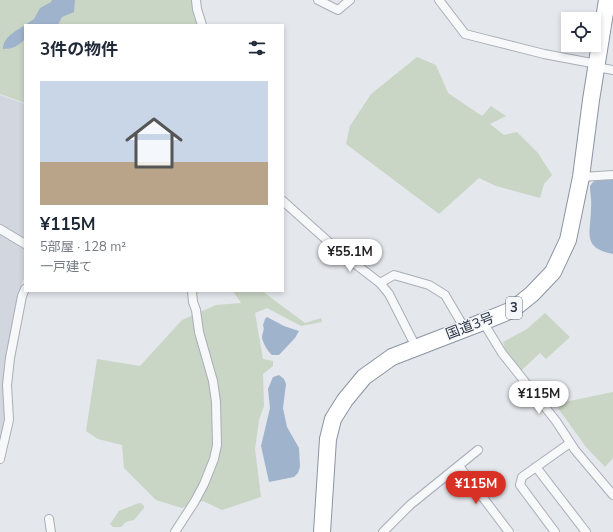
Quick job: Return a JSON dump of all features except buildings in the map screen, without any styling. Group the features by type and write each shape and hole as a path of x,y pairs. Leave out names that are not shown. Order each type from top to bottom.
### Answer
{"highway":[{"name":"国道3号","path":"322,532 328,439 333,419 344,400 364,377 392,357 512,310 532,294 554,272 568,240 581,177 596,66 607,0"}],"street":[{"path":"196,0 196,9 202,24"},
{"path":"318,0 338,10 350,0"},
{"path":"439,0 465,34 613,70"},
{"path":"581,177 613,175"},
{"path":"284,202 341,253 380,283 389,294 416,347"},
{"path":"0,229 24,243"},
{"path":"380,283 394,276 429,285 445,295 465,329"},
{"path":"0,459 9,420 7,385 10,358 24,291"},
{"path":"175,532 204,484 214,459 217,444 215,395 208,360 199,332 192,292"},
{"path":"483,322 502,352 556,421 570,443 613,495"},
{"path":"555,532 520,485 522,477 570,443"},
{"path":"383,532 410,505 478,450"},
{"path":"459,466 508,532"},
{"path":"536,467 586,532"},
{"path":"49,519 51,532"}],"shaded area":[{"path":"0,95 24,104 24,278 18,298 15,324 7,352 4,374 5,421 0,443"}],"green space":[{"path":"0,0 192,0 197,24 24,24 24,103 0,94"},
{"path":"417,57 436,65 448,93 482,116 491,106 506,116 490,124 504,135 517,132 538,153 552,175 544,184 540,198 496,186 479,178 439,214 346,144 350,126 371,94"},
{"path":"234,292 263,292 305,323 321,318 322,322 301,326 267,308 255,313 263,359 273,361 273,366 263,374 264,406 259,420 255,449 261,497 222,510 203,501 182,508 156,500 124,468 122,445 98,439 86,431 97,359 140,366 182,320 216,305 241,303"},
{"path":"545,313 570,337 546,359 540,353 521,371 506,353 503,342 527,329"},
{"path":"613,392 613,458 605,467 586,447 555,404"},
{"path":"141,503 144,508 134,520 126,522 121,527 113,527 110,524 119,511"}],"water":[{"path":"52,0 75,0 74,12 62,17 58,24 26,24 34,19 40,8"},
{"path":"24,26 24,40 15,47 3,49 5,41 14,32"},
{"path":"613,179 613,254 596,248 590,238 590,186 594,181"},
{"path":"267,317 284,326 299,331 295,338 279,355 270,354 262,338 264,328 263,325"},
{"path":"279,375 284,379 286,384 283,408 287,427 299,448 300,467 298,473 294,477 269,482 261,446 270,408 268,389 273,377"}]}
